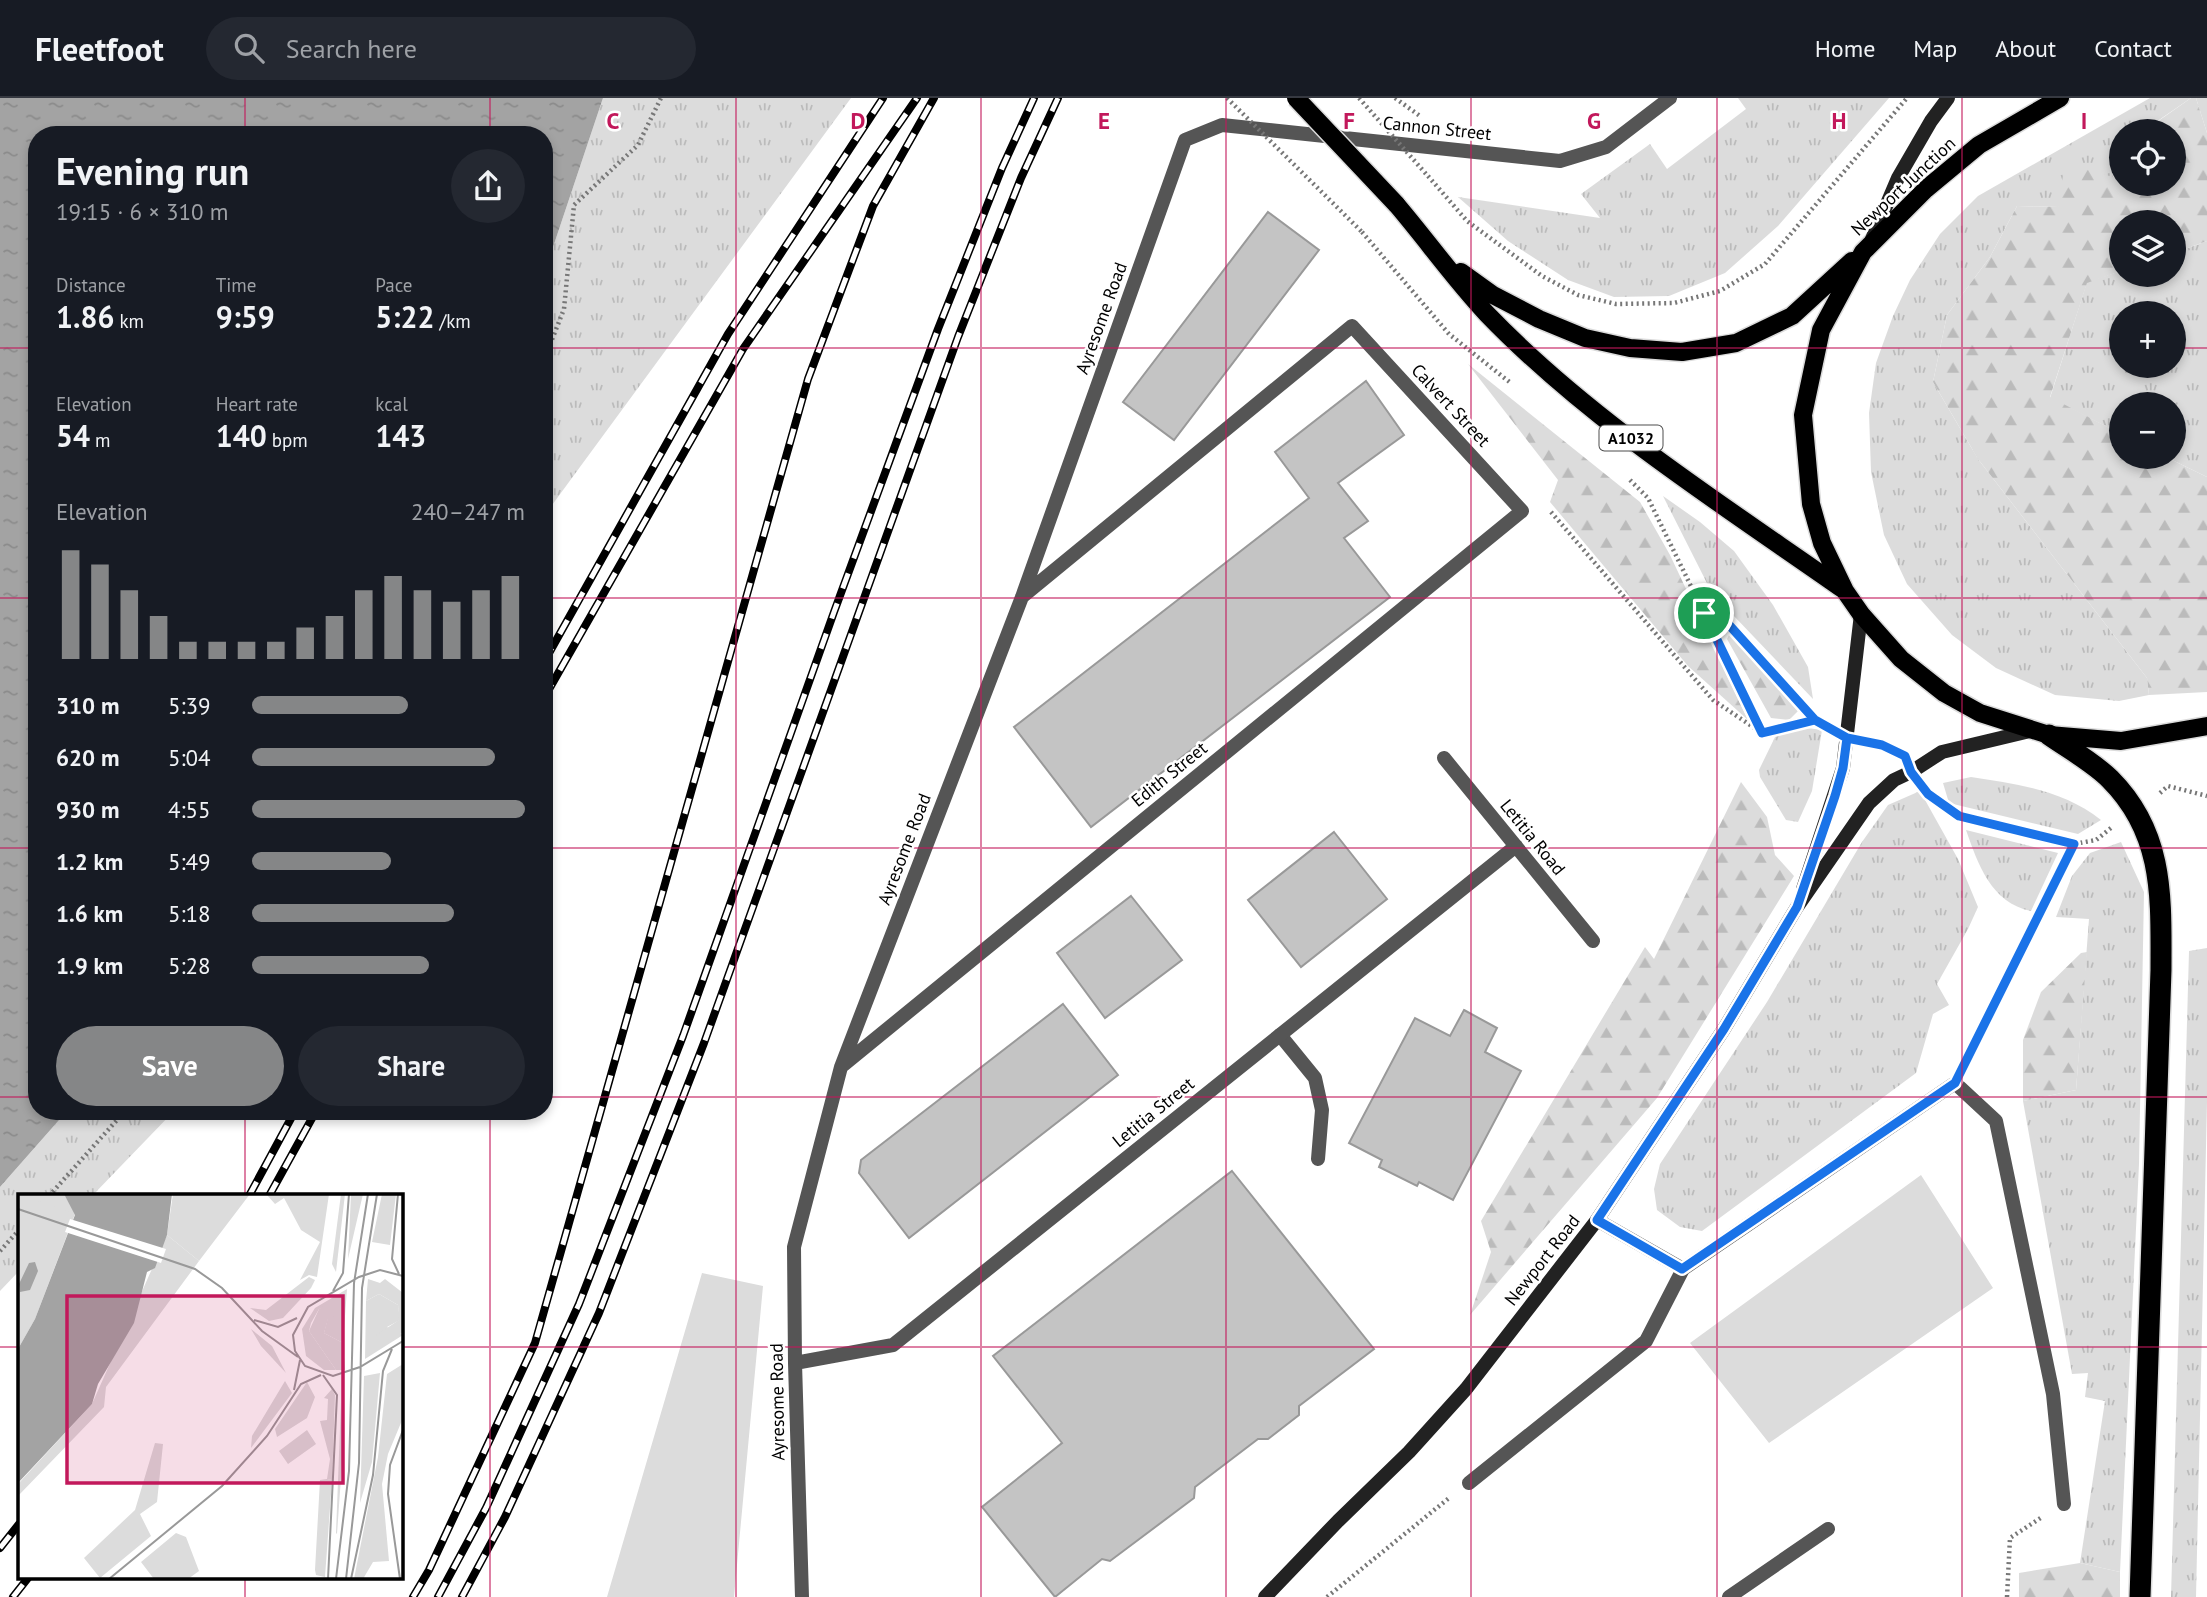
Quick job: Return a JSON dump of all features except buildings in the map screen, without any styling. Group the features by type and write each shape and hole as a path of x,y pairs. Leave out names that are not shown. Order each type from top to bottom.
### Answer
{"highway":[{"path":"2040,733 2109,779 2134,810 2153,851 2161,891 2140,1597"}],"main road":[{"name":"A1032","path":"1296,98 1396,204 1487,313 1561,383 1641,446 1845,591"},
{"path":"1867,246 1898,178 1948,98"},
{"name":"Newport Junction","path":"2060,98 1979,145 1926,188 1867,246 1821,330 1803,415 1811,505 1822,543 1845,591 1861,614 1901,659 1944,693 1980,713 2040,733 2121,741 2207,726"},
{"name":"A1032","path":"1442,258 1493,295 1539,319 1585,338 1630,348 1682,352 1736,343 1792,316 1867,246"},
{"name":"Newport Road","path":"1797,907 1843,768 1861,614"},
{"name":"Newport Road","path":"1265,1597 1450,1407 1597,1220 1724,1029 1797,907 1869,803 1894,780 1942,752 2040,733"}],"street":[{"name":"Cannon Street","path":"1185,140 1222,125 1560,161 1606,147 1670,98"},
{"name":"Ayresome Road","path":"802,1597 794,1247 841,1067 1022,597 1185,140"},
{"name":"Calvert Street","path":"1022,597 1352,326 1522,511"},
{"name":"Edith Street","path":"841,1067 1522,511"},
{"name":"Letitia Road","path":"1444,758 1593,941"},
{"name":"Letitia Street","path":"795,1363 893,1345 1516,846"},
{"path":"1280,1035 1315,1078 1322,1110 1318,1159"},
{"path":"1469,1483 1646,1341 1682,1269 1955,1083 1996,1121 2053,1394 2064,1504"},
{"path":"1597,1220 1682,1269"},
{"path":"1729,1597 1828,1529"}],"path":[{"path":"553,337 564,309 574,205 638,145 660,98"},
{"path":"1227,98 1362,232 1449,334 1513,385"},
{"path":"1359,98 1467,221 1542,276 1578,295 1616,304 1674,303 1720,291 1765,264 1906,98"},
{"path":"1626,475 1648,498 1762,733"},
{"path":"1522,511 1543,502 1713,700 1762,733 1815,720"},
{"path":"1704,613 1721,616 1815,720 1847,738 1882,745 1905,756 1911,772 1928,794 1959,816 2074,844 2096,840 2168,786 2207,796"},
{"path":"1955,1083 2074,844"},
{"path":"51,1194 117,1120"},
{"path":"0,1251 18,1231"},
{"path":"1327,1597 1469,1483"},
{"path":"2007,1597 2010,1538 2064,1504"}],"green space":[{"path":"603,98 851,98 553,504 553,247"},
{"path":"1738,98 1889,98 1778,226 1725,273 1669,296 1614,297 1568,280 1508,241 1458,197 1600,218 1581,194 1650,144 1667,169 1746,109"},
{"path":"2150,98 2191,98 2160,119 2113,119"},
{"path":"2191,98 2196,98 2207,133 2207,241 2186,249 2186,210 2109,210 2109,275 2087,283 2050,397 2109,428 2109,469 2186,469 2186,467 2207,477 2207,692 2149,695 2147,678 1978,459 1933,382 1947,315 1990,257 2017,206 2058,207 2065,163 2109,176 2109,196 2186,196 2186,119 2161,119"},
{"path":"2196,98 2207,98 2207,133"},
{"path":"2109,121 2109,179 2058,207 2017,206 1990,257 1947,315 1933,382 1978,459 2147,678 2149,695 2119,701 2055,695 1996,668 1952,635 1907,584 1884,535 1871,472 1869,413 1876,363 1910,280 1940,234 1978,196"},
{"path":"2207,241 2207,477 2186,467 2186,392 2109,392 2109,428 2050,398 2087,282 2109,275 2109,287 2186,287 2186,249"},
{"path":"1468,364 1640,502 1670,555 1748,720 1688,666 1550,502 1558,480"},
{"path":"1663,496 1700,522 1734,551 1773,605 1808,667 1813,699 1712,593"},
{"path":"1730,633 1798,711 1789,720 1771,718 1727,639"},
{"path":"1800,727 1822,730 1812,791 1798,822 1786,820 1760,777 1759,770 1776,735"},
{"path":"1971,777 2055,795 2101,820 2078,834 1949,803 1943,783"},
{"path":"1741,782 1767,817 1775,855 1794,876 1657,1098 1470,1315 1491,1252 1481,1221 1645,947 1654,959"},
{"path":"1920,791 1958,859 1978,907 1937,984 1949,1005 1933,1014 1916,1073 1702,1231 1680,1227 1657,1210 1654,1189 1660,1164 1767,1002 1862,842 1888,805"},
{"path":"1966,830 2058,853 2031,911 2017,907 1996,891 1981,868"},
{"path":"2121,842 2144,892 2139,1164 2120,1572 2080,1563 2105,1401 2085,1397 2088,1373 2072,1374 2023,1101 2076,1090 2089,919 2056,917 2072,876 2090,853"},
{"path":"2207,948 2207,1102 2196,1597 2171,1597 2189,951"},
{"path":"2087,952 2076,1090 2023,1101 2023,1040 2041,992 2081,953"},
{"path":"59,1120 165,1120 94,1194 18,1194 18,1272 0,1291 0,1187"},
{"path":"1921,1175 1993,1288 1769,1443 1690,1343"},
{"path":"702,1273 763,1286 734,1597 607,1597"},
{"path":"2080,1563 2120,1572 2120,1597 2019,1597 2019,1573"}],"water":[{"path":"0,98 603,98 553,247 553,126 28,126 28,1120 59,1120 0,1187"}],"railway":[{"path":"553,646 728,334 883,98"},
{"path":"553,682 743,349 917,98"},
{"path":"413,1597 429,1570 535,1343 808,379 873,206 934,98"},
{"path":"438,1597 486,1508 579,1304 683,1036 938,329 1002,168 1034,98"},
{"path":"462,1597 505,1517 599,1313 704,1043 958,337 1021,178 1058,98"},
{"path":"250,1194 290,1120"},
{"path":"270,1194 311,1120"},
{"path":"0,1548 18,1525"},
{"path":"13,1597 26,1580"}],"route":[{"path":"1704,613 1721,616 1815,720 1847,738 1843,768 1835,796 1797,907 1724,1029 1597,1220 1682,1269 1955,1083 2074,844 1959,816 1928,794 1911,772 1905,756 1882,745 1847,738 1815,720 1762,733 1704,613"}]}
